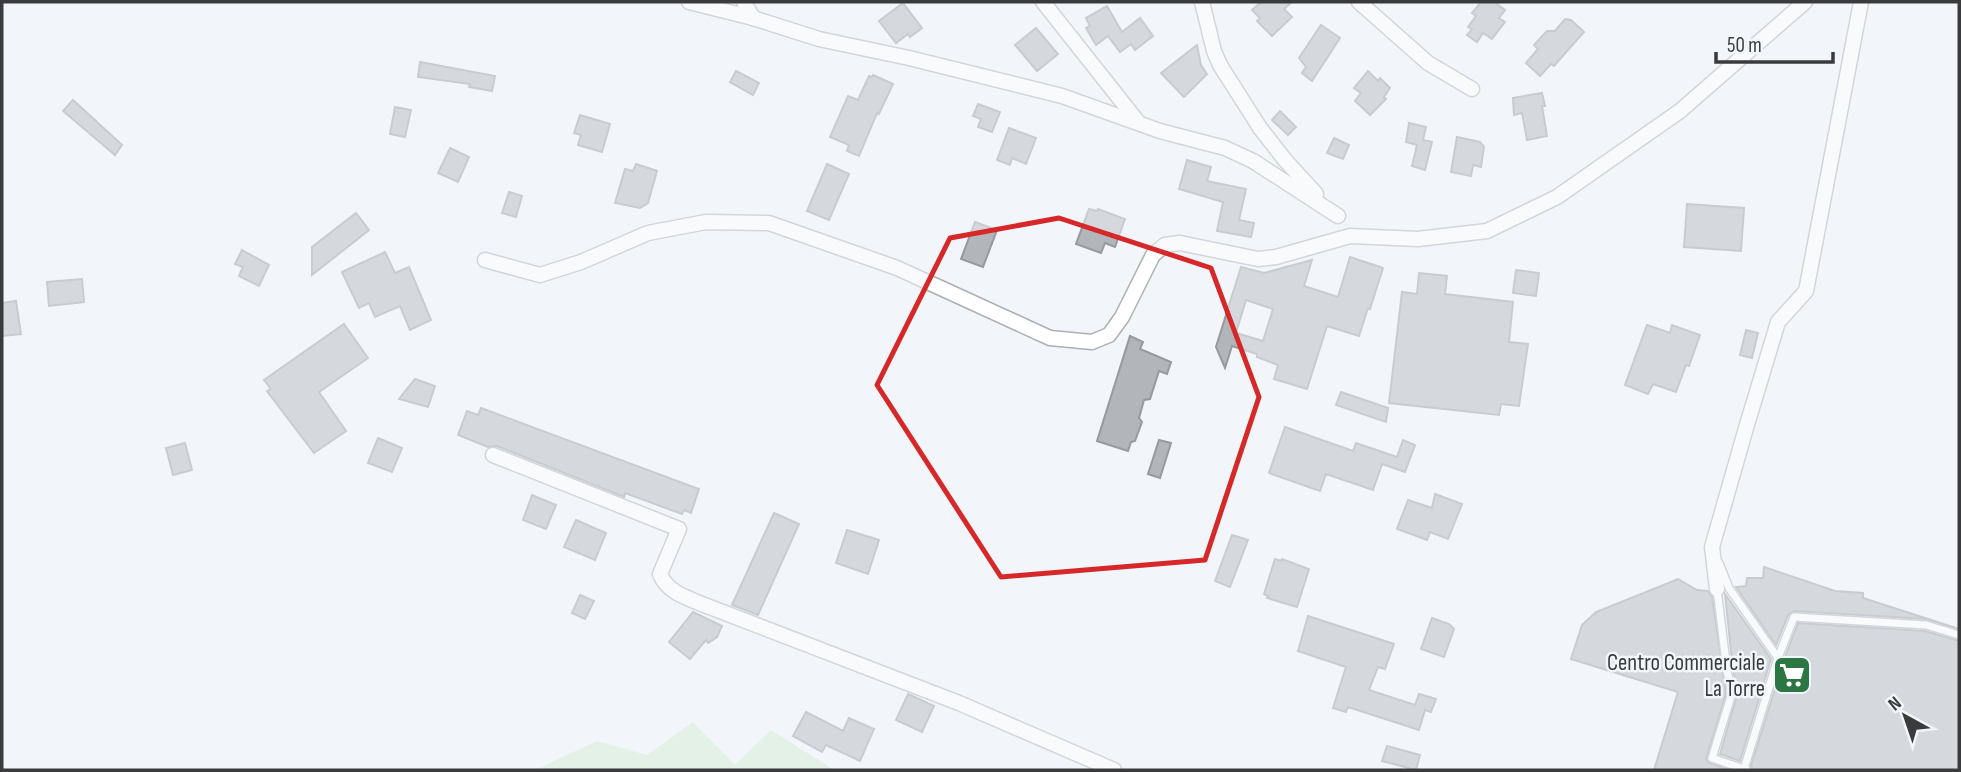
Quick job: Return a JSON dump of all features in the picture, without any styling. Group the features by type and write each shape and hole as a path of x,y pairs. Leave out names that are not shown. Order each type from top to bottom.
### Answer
{"street":[{"path":"689,2 831,42 909,58 1062,96 1139,123 1225,148 1253,161 1338,216"},
{"path":"744,2 753,18"},
{"path":"1043,2 1139,123"},
{"path":"1202,2 1220,65 1260,128 1285,160 1359,237"},
{"path":"1359,2 1428,63 1472,89"},
{"path":"485,260 540,275 581,262 648,233 706,222 769,223 897,268 1050,338 1091,342 1108,335 1115,326 1153,255 1165,245 1180,243 1258,259 1276,257 1350,236 1418,239 1487,230 1557,197 1680,111 1805,2"},
{"path":"1717,589 1713,547 1778,322 1806,291 1861,2"},
{"path":"493,456 679,529 660,574 671,590 959,703 1114,770"}],"lane":[{"path":"1713,547 1729,588 1778,658"},
{"path":"1717,589 1732,693 1712,758 1746,770 1778,658 1794,617 1926,625 1959,635"}],"highlighted area":[{"path":"1059,218 1211,268 1259,397 1205,560 1001,577 877,385 950,238"}],"green space":[{"path":"693,722 735,765 771,730 834,770 535,770 597,741 647,755"}],"building":[{"path":"1261,2 1292,2 1284,9 1292,17 1272,36 1257,21 1260,18 1252,10"},
{"path":"1481,2 1494,2 1505,10 1499,18 1505,22 1492,39 1483,33 1477,42 1467,35 1472,29 1468,27 1476,16 1472,13"},
{"path":"903,3 922,28 896,43 879,21"},
{"path":"1107,6 1122,32 1140,18 1153,36 1135,50 1131,44 1120,52 1108,36 1096,45 1086,28 1090,26 1086,18"},
{"path":"1565,19 1571,20 1584,32 1554,66 1551,64 1540,76 1526,63 1538,49 1534,45 1547,31 1555,31"},
{"path":"1321,25 1340,38 1312,81 1302,73 1306,67 1299,58"},
{"path":"1036,28 1058,54 1037,71 1015,45"},
{"path":"1197,45 1201,65 1207,74 1184,97 1161,73"},
{"path":"420,62 495,76 492,91 469,87 470,84 418,77"},
{"path":"736,71 759,83 753,95 730,82"},
{"path":"1368,71 1390,88 1384,97 1386,99 1370,115 1355,101 1361,93 1354,88"},
{"path":"873,75 893,84 859,156 847,151 849,145 830,137 848,96 858,100 869,76"},
{"path":"1542,93 1547,136 1527,140 1522,113 1514,115 1513,98"},
{"path":"73,100 122,145 115,155 63,111"},
{"path":"978,104 1000,112 992,132 978,127 981,119 973,116"},
{"path":"395,107 411,110 405,137 390,134"},
{"path":"1280,111 1296,127 1288,135 1272,120"},
{"path":"580,115 610,124 602,152 578,145 581,135 574,133"},
{"path":"1409,123 1426,127 1423,140 1432,142 1425,170 1412,166 1417,145 1406,142"},
{"path":"1009,128 1036,138 1026,164 1012,158 1010,165 997,160"},
{"path":"1457,137 1480,142 1484,147 1481,167 1473,165 1471,176 1451,172"},
{"path":"1334,138 1349,145 1343,159 1327,153"},
{"path":"450,148 469,157 458,182 438,173"},
{"path":"1187,160 1211,167 1207,181 1246,189 1239,220 1254,223 1251,237 1217,231 1223,202 1179,189"},
{"path":"636,164 657,171 648,203 640,208 615,203 625,169 633,171"},
{"path":"827,164 849,174 829,220 807,211"},
{"path":"509,192 522,196 516,217 502,213"},
{"path":"1687,204 1744,208 1741,251 1684,247"},
{"path":"1089,209 1098,209 1125,219 1115,247 1105,243 1101,253 1076,244"},
{"path":"356,213 369,230 312,275 312,247"},
{"path":"975,222 997,230 983,267 961,259"},
{"path":"242,250 269,265 259,286 239,276 243,267 235,264"},
{"path":"385,252 395,273 409,267 431,320 410,330 400,306 375,317 369,303 359,308 342,272"},
{"path":"1350,257 1383,268 1359,336 1327,326 1307,389 1274,379 1278,365 1257,357 1257,354 1232,346 1225,368 1216,347 1241,267 1264,273 1312,260 1304,286 1338,297","holes":["1246,300 1273,309 1263,341 1236,333"]},
{"path":"1516,270 1539,273 1536,296 1513,293"},
{"path":"1419,273 1447,276 1445,294 1513,302 1509,342 1528,344 1519,406 1501,404 1499,415 1389,403 1402,292 1417,294"},
{"path":"82,279 84,302 49,306 47,282"},
{"path":"16,301 21,334 2,336 2,303"},
{"path":"344,324 368,358 319,392 346,431 314,453 267,391 271,389 264,380"},
{"path":"1647,325 1670,333 1672,325 1700,335 1676,392 1653,384 1648,394 1625,385"},
{"path":"1746,330 1758,333 1752,358 1740,355"},
{"path":"1130,336 1143,342 1140,349 1171,362 1167,374 1159,371 1150,399 1144,400 1139,418 1142,422 1128,451 1097,441"},
{"path":"415,379 435,386 428,407 399,399"},
{"path":"1341,392 1388,408 1386,422 1336,405"},
{"path":"481,408 699,489 691,513 684,510 682,514 625,493 624,497 497,446 488,447 458,435 467,411 478,415"},
{"path":"1285,427 1353,451 1356,443 1397,457 1403,440 1415,445 1405,472 1382,464 1373,490 1326,474 1320,491 1269,473"},
{"path":"378,438 402,448 392,472 368,463"},
{"path":"1159,440 1171,443 1160,478 1148,474"},
{"path":"185,443 192,470 173,475 166,448"},
{"path":"1435,494 1462,504 1448,539 1430,532 1427,540 1397,529 1408,500 1432,508"},
{"path":"532,495 556,505 546,529 523,520"},
{"path":"774,513 799,524 758,615 732,605"},
{"path":"576,520 606,533 595,560 564,547"},
{"path":"847,530 879,540 868,574 836,563"},
{"path":"1232,535 1248,540 1230,587 1215,581"},
{"path":"1275,559 1309,569 1297,607 1267,598 1264,594"},
{"path":"1764,567 1835,591 1863,593 1863,598 1959,629 1926,619 1794,611 1788,615 1776,645 1736,587 1746,586 1747,578 1763,578"},
{"path":"1678,579 1697,590 1708,591 1712,597 1726,693 1706,759 1709,763 1729,770 1654,770 1678,692 1571,659 1582,625 1596,612"},
{"path":"1725,594 1771,659 1740,761 1720,754 1738,692"},
{"path":"580,595 594,601 585,619 572,613"},
{"path":"693,612 722,626 717,637 708,643 706,640 690,659 669,642"},
{"path":"1308,616 1394,644 1385,669 1378,667 1369,690 1415,705 1419,694 1436,699 1431,712 1425,710 1419,730 1348,707 1346,712 1333,708 1346,667 1298,651"},
{"path":"1432,618 1449,624 1454,629 1444,657 1421,649"},
{"path":"1798,623 1925,631 1959,641 1959,770 1753,770 1751,766"},
{"path":"908,694 934,706 922,732 896,720"},
{"path":"806,712 843,731 849,718 874,729 860,761 826,745 822,752 793,736"},
{"path":"1387,746 1420,755 1416,770 1382,761"}],"place":[{"name":"Centro Commerciale La Torre","path":"1792,675"}]}
